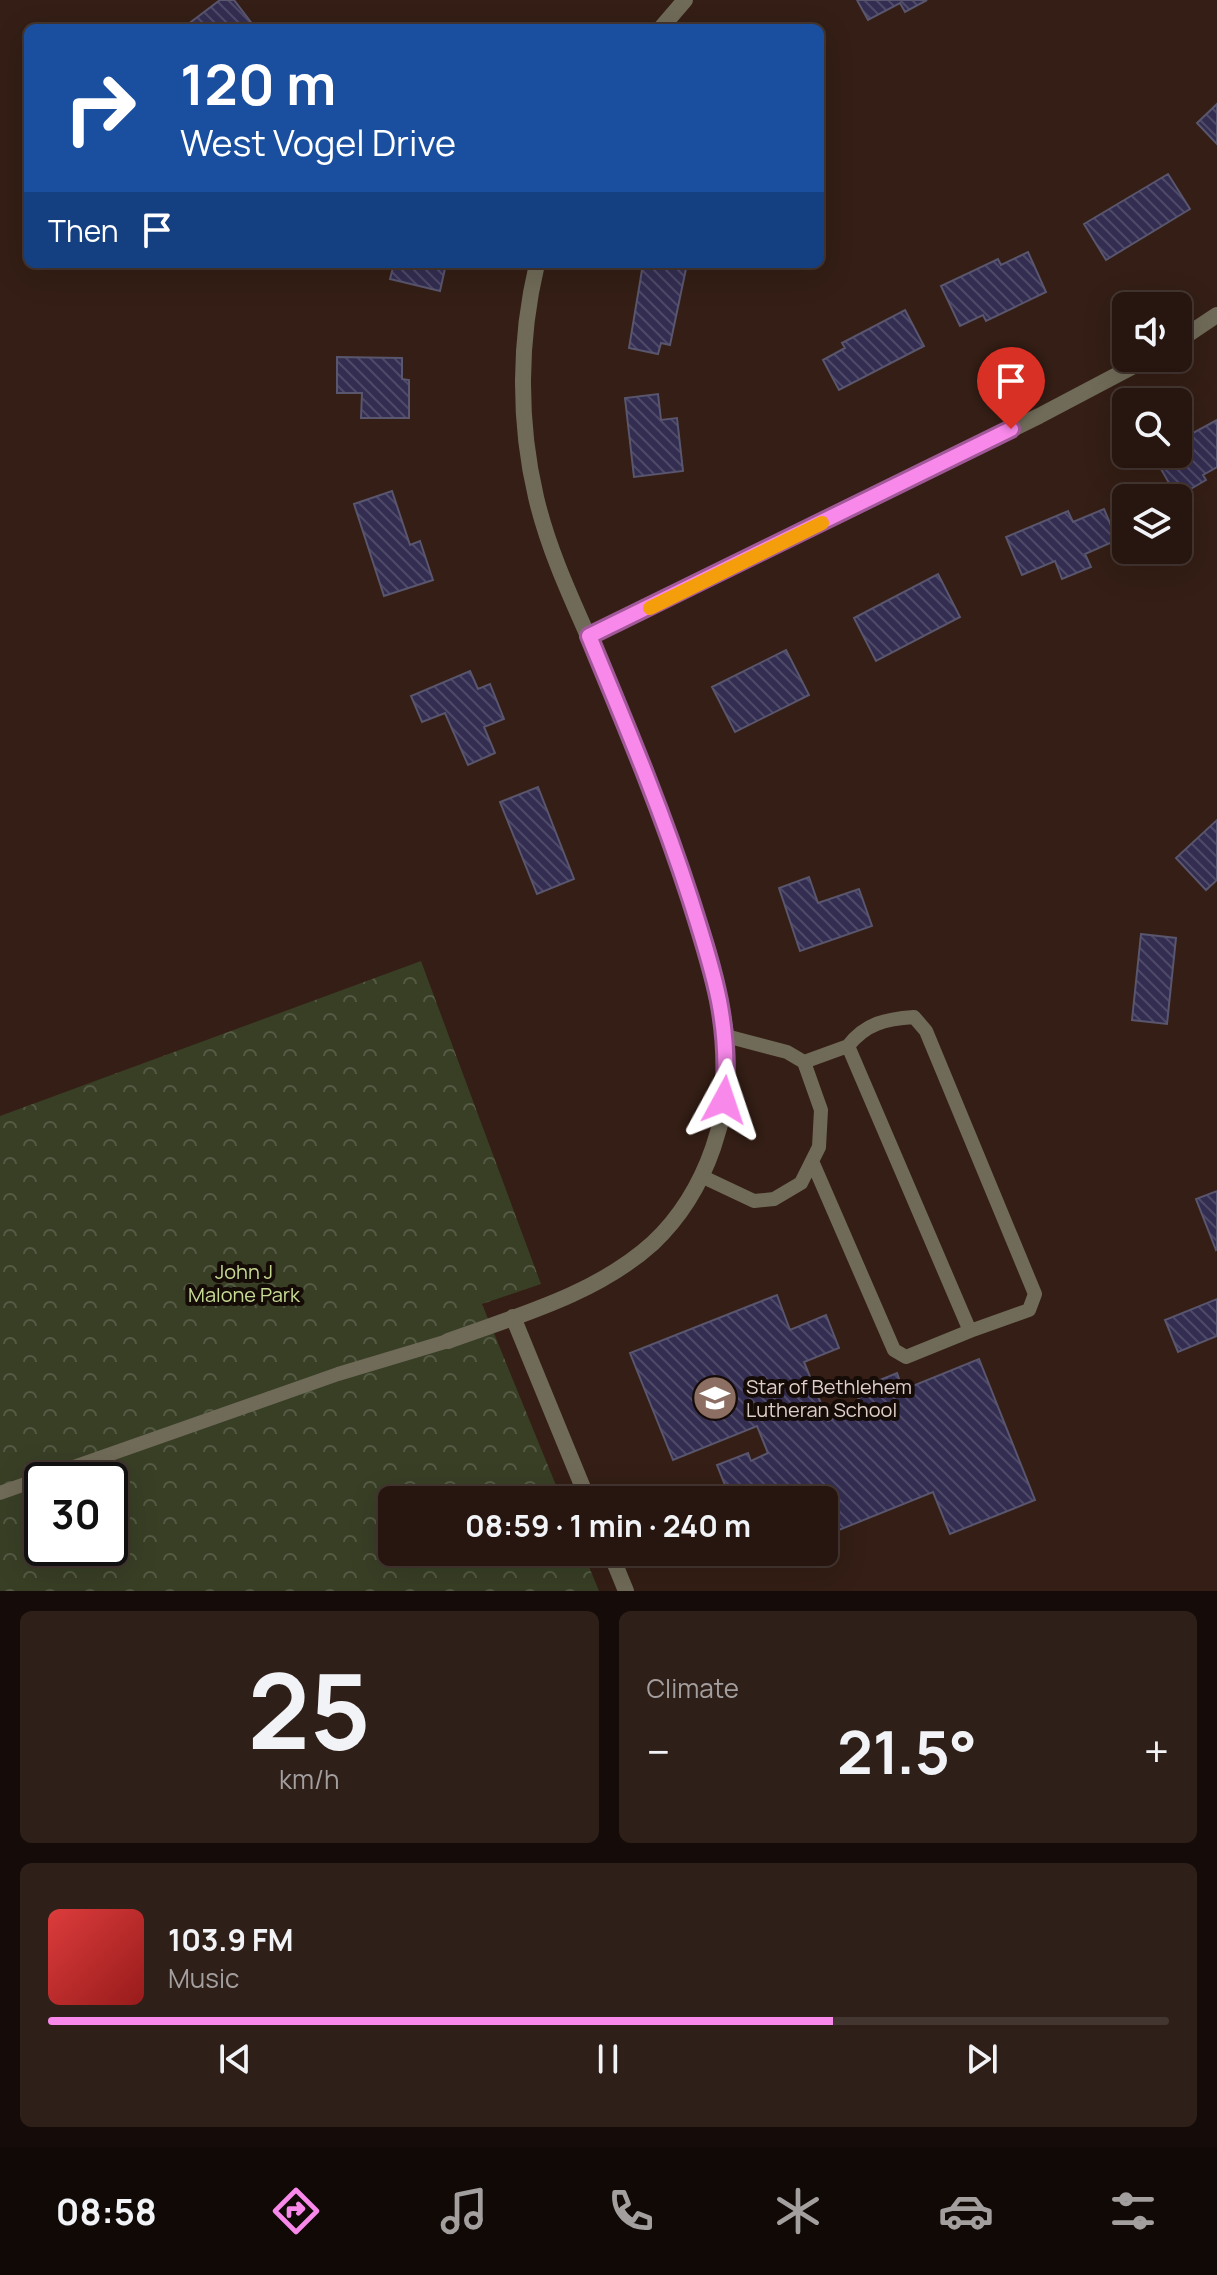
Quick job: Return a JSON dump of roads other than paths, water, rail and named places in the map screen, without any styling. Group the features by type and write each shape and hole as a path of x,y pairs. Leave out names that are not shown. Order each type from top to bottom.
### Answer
{"street":[{"path":"664,24 685,0"},
{"path":"448,1341 574,1293 604,1278 651,1244 681,1212 713,1151 724,1100 727,1064 726,1036 711,966 677,856 635,745 559,569 536,499 523,400 525,341 536,268"},
{"path":"1192,332 1217,315"},
{"path":"589,636 1039,416 1122,372"},
{"path":"513,1317 582,1486"},
{"path":"614,1566 622,1590"}],"lane":[{"path":"804,1062 848,1046 860,1031 890,1019 914,1017 926,1031 1035,1294 1029,1310 906,1357 894,1350 812,1161"},
{"path":"701,1176 754,1201 774,1199 801,1183 819,1147 821,1110 804,1062 787,1052 726,1036"},
{"path":"848,1046 970,1331"},
{"path":"0,1493 338,1374 448,1341"}],"place":[{"name":"Star of Bethlehem Lutheran School","path":"715,1398"}],"park label":[{"name":"John J Malone Park","path":"244,1282"}]}
